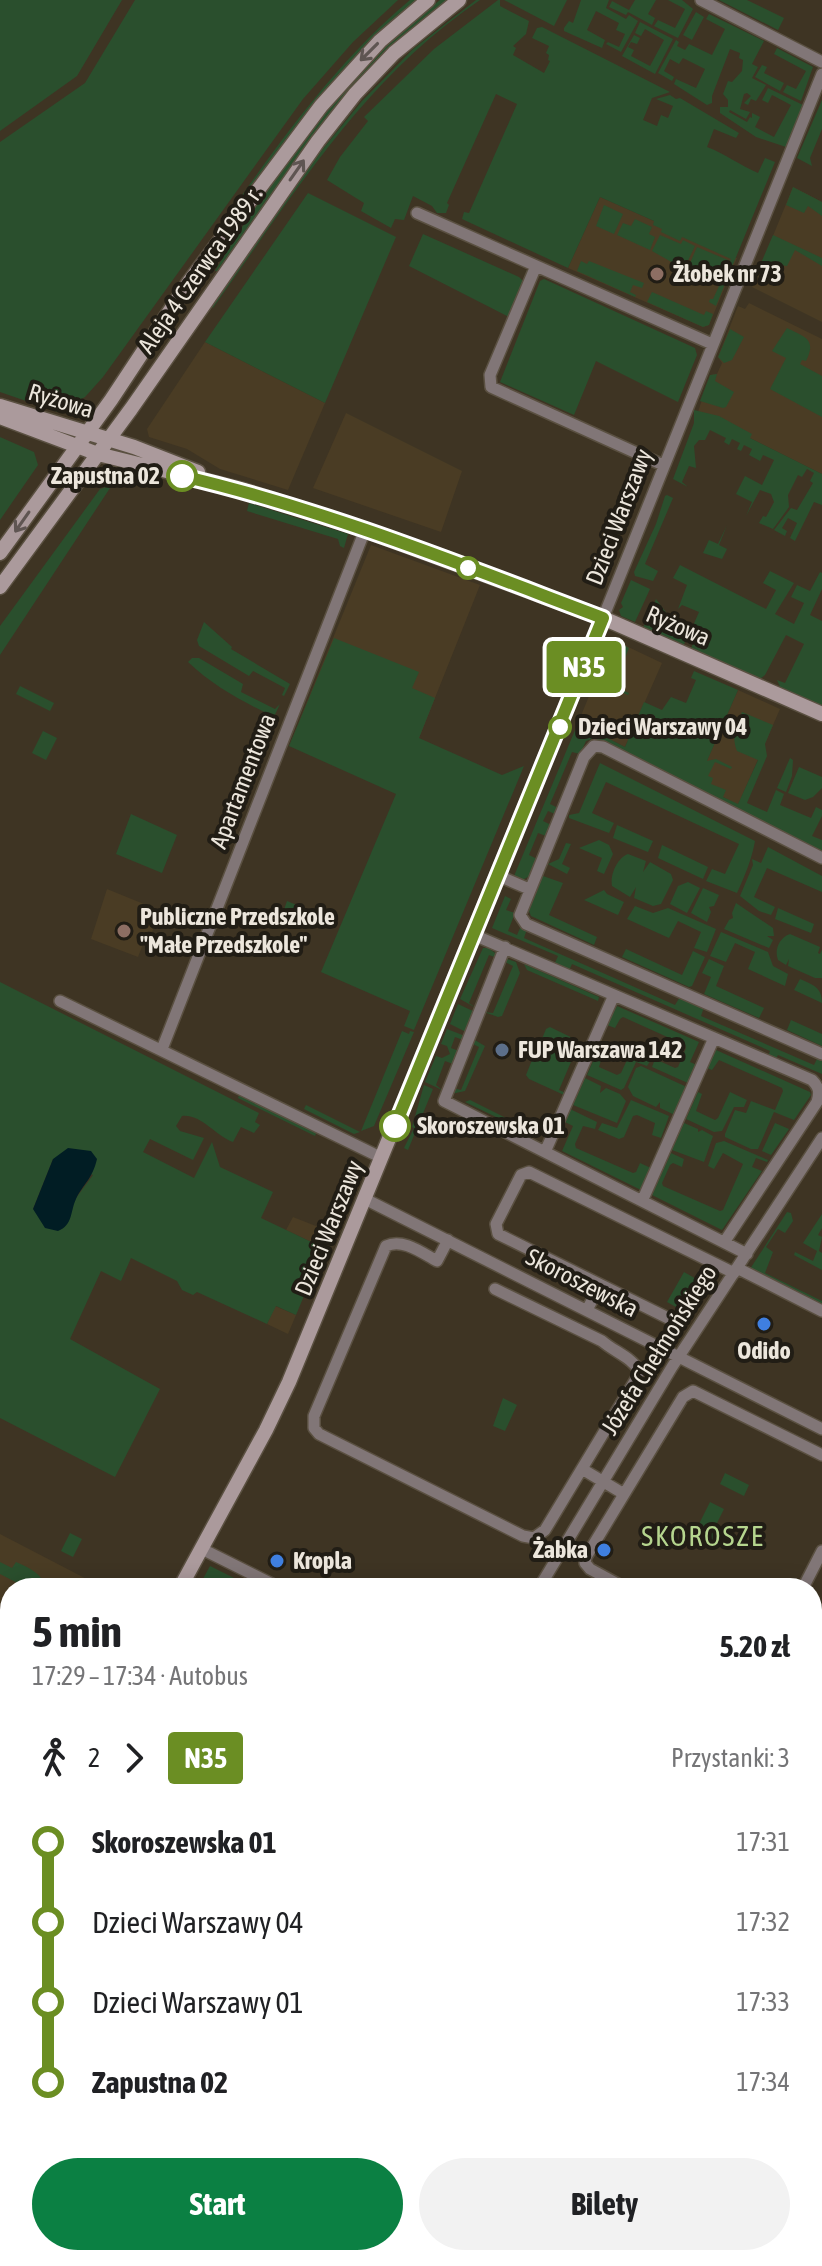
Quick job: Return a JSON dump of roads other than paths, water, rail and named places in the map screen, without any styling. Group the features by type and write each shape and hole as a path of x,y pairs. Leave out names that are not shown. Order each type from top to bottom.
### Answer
{"street":[{"name":"Aleja 4 Czerwca 1989 r.","path":"0,553 189,282 321,106 380,41 428,0"},
{"name":"Aleja 4 Czerwca 1989 r.","path":"0,587 336,118 394,53 459,0"},
{"path":"701,0 822,62"},
{"name":"Dzieci Warszawy","path":"186,1578 276,1411 499,876 822,74"},
{"path":"417,213 712,344"},
{"path":"536,266 490,375 491,387 663,465"},
{"name":"Ryżowa","path":"0,406 148,452 243,490 365,530 603,618 822,714"},
{"name":"Ryżowa","path":"0,417 98,454 243,490"},
{"name":"Apartamentowa","path":"162,1049 365,530"},
{"path":"822,858 603,747 594,746 584,757 520,915 526,924 822,1054"},
{"path":"499,876 529,889"},
{"path":"474,935 812,1080 820,1090 817,1102 725,1241"},
{"path":"505,947 444,1099 450,1106 643,1199 747,1254"},
{"path":"545,1152 614,995"},
{"path":"60,1001 382,1158"},
{"path":"643,1199 714,1038"},
{"name":"Józefa Chełmońskiego","path":"545,1578 680,1357 822,1138"},
{"path":"678,1323 497,1232 496,1224 523,1173 529,1172 822,1311"},
{"name":"Skoroszewska","path":"365,1199 822,1429"},
{"path":"448,1240 437,1261 403,1244 394,1242 386,1246 314,1416 314,1428 319,1434 530,1539 542,1534 636,1379 638,1368 602,1341 495,1289"},
{"path":"525,1304 535,1284"},
{"path":"587,1310 600,1285"},
{"path":"607,1578 590,1569 585,1563 586,1557 683,1397 693,1391 822,1455"},
{"path":"766,1427 776,1405"},
{"path":"582,1469 624,1494"},
{"path":"202,1549 260,1578"},
{"path":"808,1578 822,1551"}],"water":[{"path":"68,1148 91,1151 97,1159 93,1172 76,1199 69,1222 58,1231 45,1228 33,1209 53,1159"}],"place":[{"name":"Żłobek nr 73","path":"657,274"},
{"name":"Zapustna 02","path":"182,476"},
{"name":"Dzieci Warszawy 04","path":"560,727"},
{"name":"Publiczne Przedszkole \"Małe Przedszkole\"","path":"124,931"},
{"name":"FUP Warszawa 142","path":"502,1050"},
{"name":"Skoroszewska 01","path":"395,1126"},
{"name":"Odido","path":"764,1324"},
{"name":"Żabka","path":"604,1550"},
{"name":"Kropla","path":"277,1561"}],"district":[{"name":"SKOROSZE","path":"703,1536"}]}
